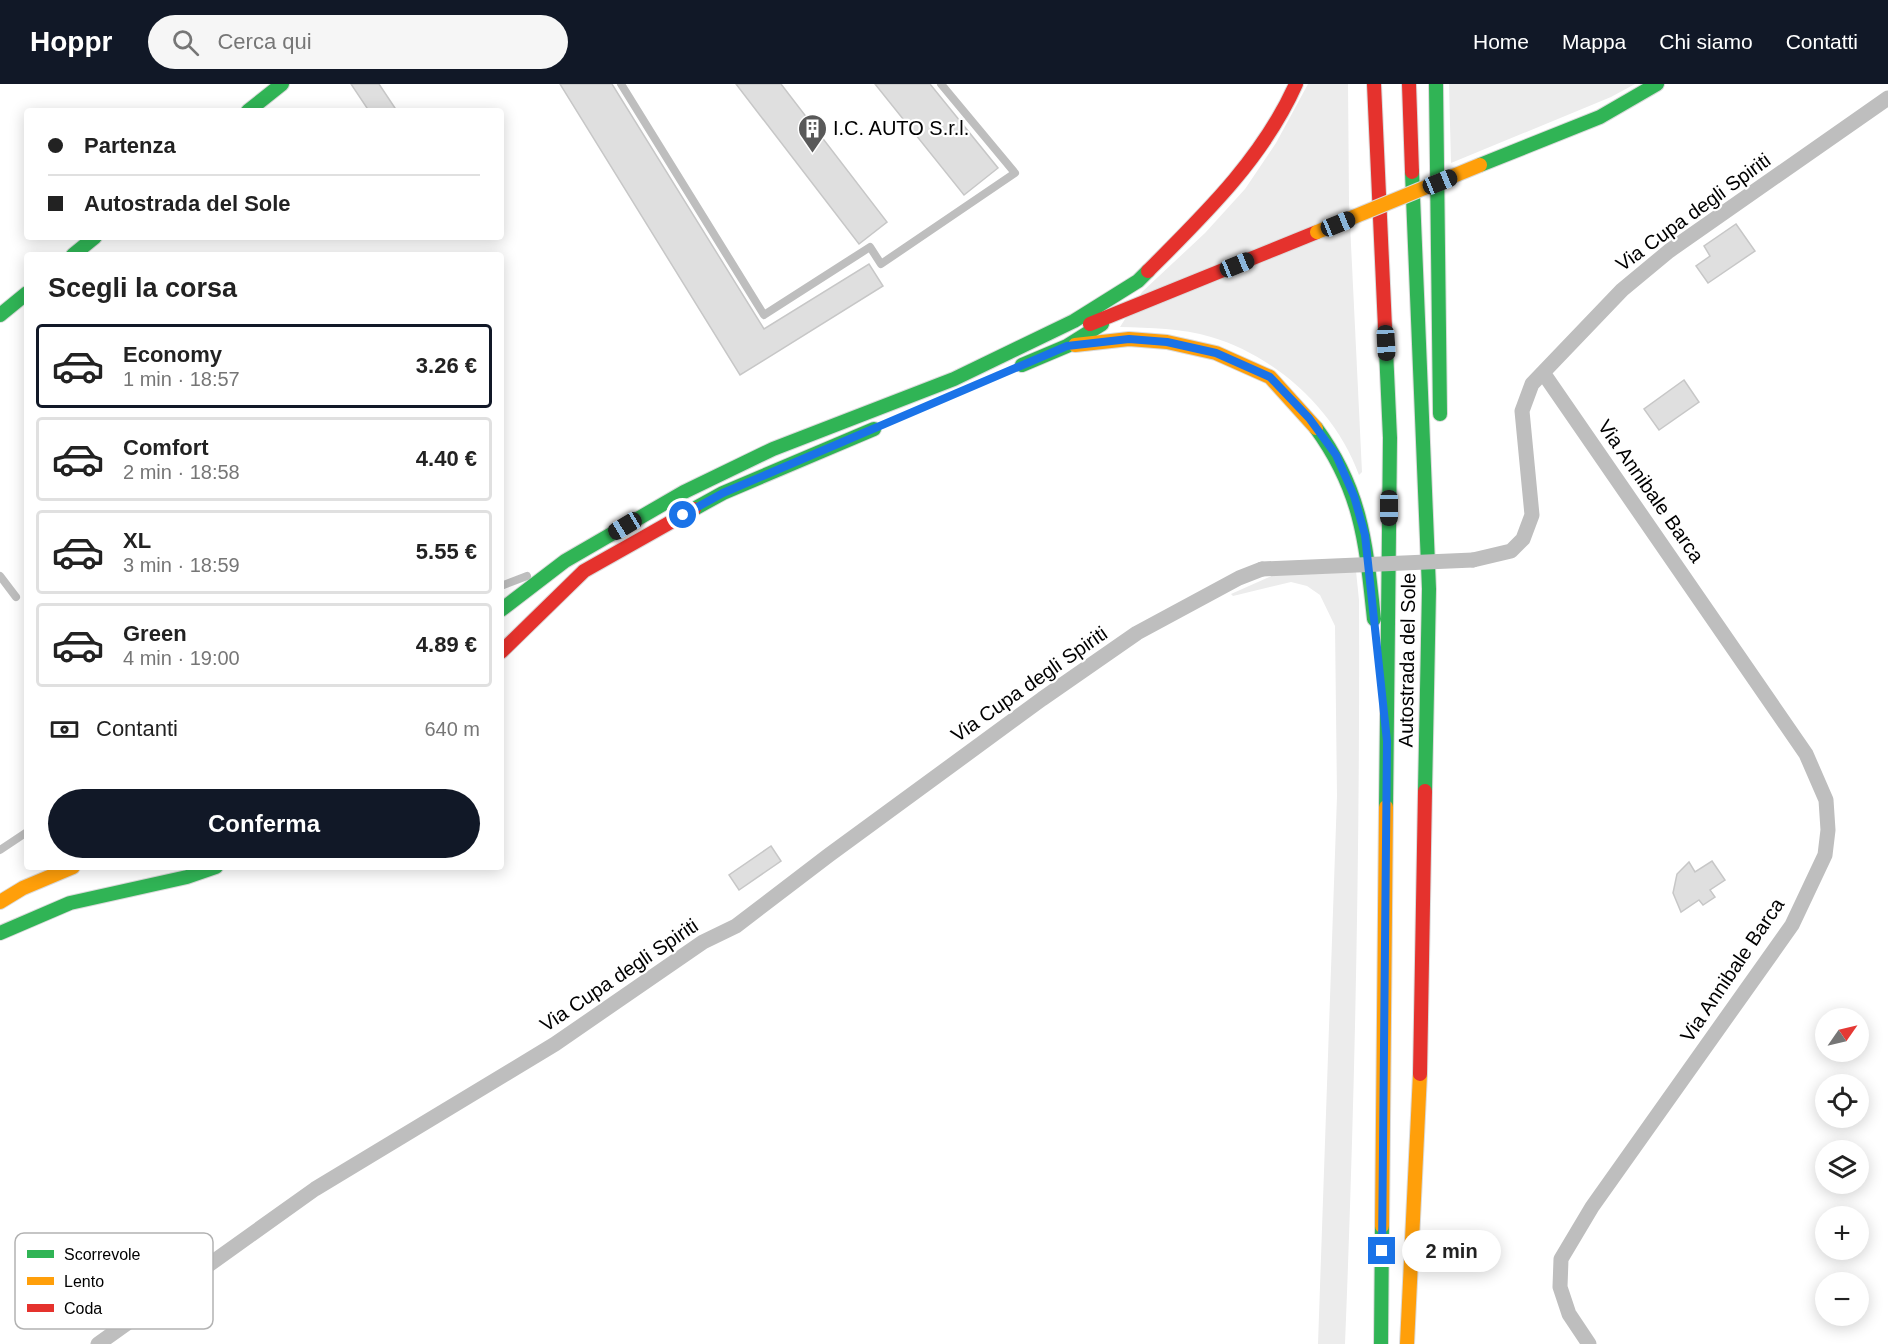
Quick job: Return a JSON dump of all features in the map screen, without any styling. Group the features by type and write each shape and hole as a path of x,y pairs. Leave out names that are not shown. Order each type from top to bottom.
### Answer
{"main road":[{"path":"252,108 282,84"},
{"path":"504,608 565,561 684,492 763,454 954,379 1074,321 1138,280 1196,223 1258,152 1286,106 1296,84"},
{"name":"Autostrada del Sole","path":"1374,84 1390,438 1380,1344"},
{"name":"Autostrada del Sole","path":"1407,1344 1420,1064 1429,589 1409,84"},
{"path":"1437,84 1440,428"},
{"path":"1009,353 1116,315 1600,117 1657,84"},
{"path":"77,252 91,240"},
{"path":"0,315 23,299"},
{"path":"1014,369 1067,346 1116,315"},
{"path":"1067,346 1129,339 1167,342 1216,353 1270,377 1309,418 1336,455 1354,496 1365,535 1387,741"},
{"path":"504,649 584,571 723,493 885,424"},
{"path":"1429,589 1438,462"},
{"path":"0,902 23,888 66,870"},
{"path":"0,933 70,903 187,877 207,870"}],"street":[{"name":"Via Cupa degli Spiriti","path":"213,1262 315,1189 555,1044 703,942 736,926 1042,699 1137,633 1239,578 1262,569 1473,560 1511,551 1523,539 1532,515 1522,411 1532,384 1622,291 1669,250 1888,98"},
{"name":"Via Annibale Barca","path":"1544,374 1806,754 1826,800 1828,830 1824,855 1792,925 1592,1207 1561,1260 1560,1287 1566,1305 1590,1344"},
{"name":"Via Cupa degli Spiriti","path":"98,1344 119,1329"}],"lane":[{"path":"621,84 764,315 870,247 881,264 1015,173 941,84"},
{"path":"504,585 565,561"},
{"path":"0,576 16,597"},
{"path":"0,850 24,834"},
{"path":"23,888 42,870"}],"shaded area":[{"path":"1308,84 1348,84 1349,203 1362,472 1359,475 1349,451 1319,408 1301,389 1258,358 1235,346 1200,334 1166,329 1120,327 1142,292 1205,233 1245,189 1276,143"},
{"path":"1449,84 1635,84 1611,97 1451,163"},
{"path":"1356,571 1359,600 1358,879 1345,1344 1318,1344 1337,796 1335,626 1320,595 1307,586 1291,582 1233,596 1231,594 1278,573"}],"building":[{"path":"351,84 379,84 395,108 367,108"},
{"path":"560,84 612,84 764,329 869,264 883,286 740,375"},
{"name":"I.C. AUTO S.r.l.","path":"736,84 781,84 887,222 859,244"},
{"path":"875,84 930,84 998,168 964,195"},
{"path":"1736,224 1755,251 1708,283 1696,266 1710,256 1704,246"},
{"path":"1684,380 1699,402 1659,430 1644,409"},
{"path":"771,846 781,861 739,890 729,875"},
{"path":"1712,861 1725,880 1710,890 1715,897 1703,905 1699,900 1681,912 1673,893 1677,874 1689,862 1695,872"}],"traffic: fast":[{"path":"252,108 282,84"},
{"path":"1436,84 1440,414"},
{"path":"1480,165 1600,117 1657,84"},
{"path":"1412,172 1429,589 1425,791"},
{"path":"77,252 91,240"},
{"path":"504,608 565,561 684,492 773,449 954,379 1074,321 1138,281 1148,271"},
{"path":"0,315 24,295"},
{"path":"1022,365 1067,346 1102,324"},
{"path":"1386,350 1390,438 1386,807"},
{"path":"1316,428 1343,474 1359,519 1368,566 1374,619"},
{"path":"694,509 723,493 874,429"},
{"path":"0,933 70,903 187,877 207,870"},
{"path":"1381,1344 1382,1226"}],"traffic: slow":[{"path":"1317,232 1480,165"},
{"path":"1075,345 1129,339 1167,342 1216,353 1270,377 1316,428"},
{"path":"1382,1226 1386,807"},
{"path":"0,902 23,888 66,870"},
{"path":"1407,1344 1420,1074"}],"traffic: jam":[{"path":"1148,271 1191,228 1250,161 1283,111 1296,84"},
{"path":"1374,84 1386,350"},
{"path":"1409,84 1412,172"},
{"path":"1090,324 1317,232"},
{"path":"504,649 584,571 694,509"},
{"path":"1420,1074 1425,791"}],"place":[{"name":"I.C. AUTO S.r.l.","path":"812,154"}],"route":[{"path":"683,515 723,493 1067,346 1129,339 1167,342 1216,353 1270,377 1296,404 1336,455 1354,496 1365,535 1387,741 1382,1251"}]}
